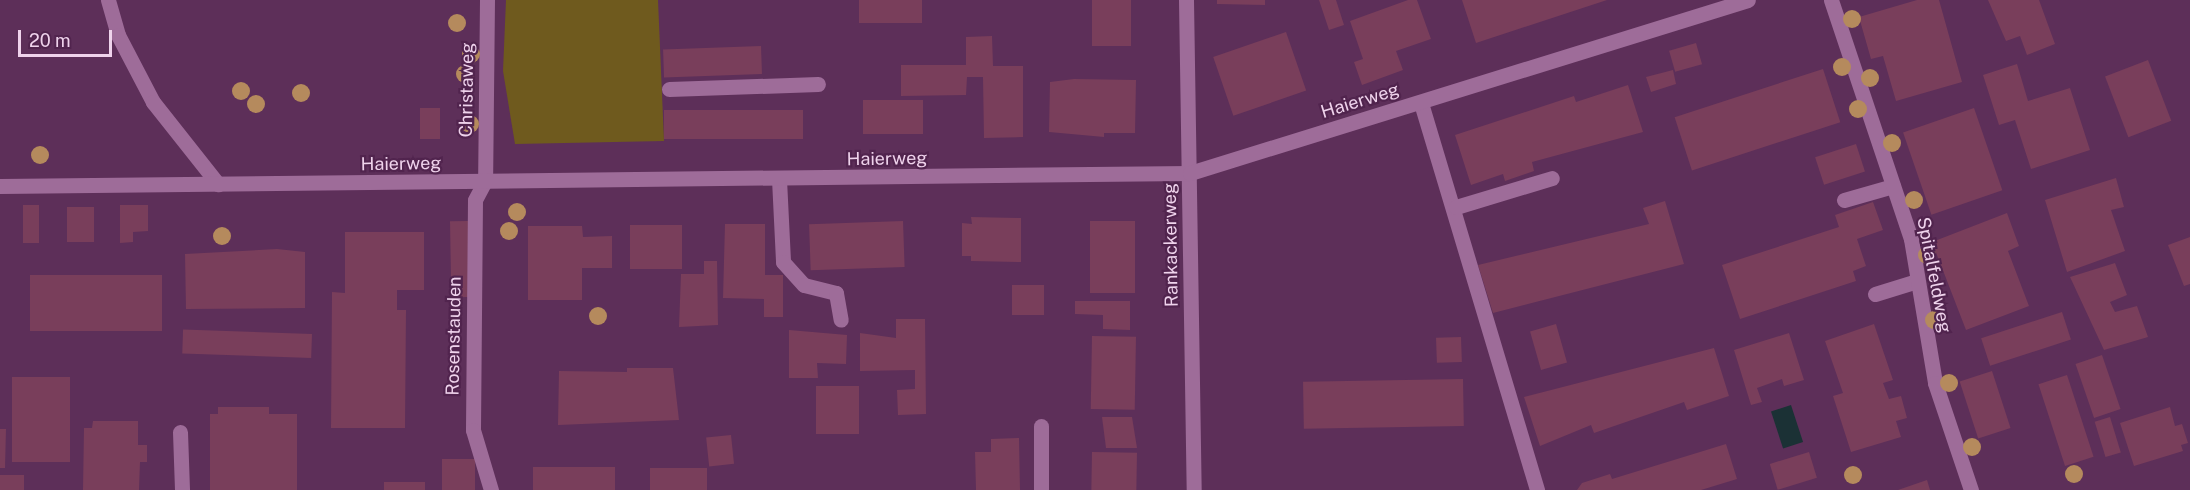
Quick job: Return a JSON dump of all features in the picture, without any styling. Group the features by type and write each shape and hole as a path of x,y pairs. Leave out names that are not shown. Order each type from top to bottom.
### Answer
{"street":[{"path":"108,0 118,35 153,102 218,184"},
{"name":"Christaweg","path":"485,181 487,0"},
{"name":"Rankackerweg","path":"1186,0 1194,490"},
{"name":"Haierweg","path":"0,186 1190,173 1748,0"},
{"name":"Spitalfeldweg","path":"1831,0 1893,186 1917,281 1935,383 1971,490"},
{"path":"669,89 818,84"},
{"path":"1421,103 1456,207 1537,490"},
{"path":"1456,207 1552,178"},
{"path":"779,179 783,262 804,285 836,293 841,321"},
{"name":"Rosenstauden","path":"485,181 475,200 473,430 491,490"},
{"path":"1844,200 1893,186"},
{"path":"1875,294 1917,281"},
{"path":"1041,426 1041,490"},
{"path":"180,432 182,490"}],"shaded area":[{"path":"506,0 658,0 664,141 515,144 503,71"},
{"path":"1791,405 1803,442 1783,449 1771,411"}],"building":[{"path":"859,0 922,0 922,23 859,23"},
{"path":"1092,0 1131,0 1131,46 1092,46"},
{"path":"1217,0 1265,0 1265,5 1217,4"},
{"path":"1319,0 1336,0 1344,25 1329,30"},
{"path":"1408,0 1417,0 1431,39 1396,51 1403,70 1362,85 1354,62 1363,59 1350,21"},
{"path":"1462,0 1607,0 1476,43"},
{"path":"1917,0 1939,0 1962,82 1896,101 1883,56 1871,59 1859,17"},
{"path":"1988,0 2039,0 2055,44 2027,55 2020,36 2006,41"},
{"path":"1286,32 1306,91 1233,116 1213,57"},
{"path":"992,36 993,66 1023,66 1023,137 984,138 983,77 967,77 966,95 901,96 901,65 966,65 966,37"},
{"path":"1696,43 1702,64 1675,72 1669,51"},
{"path":"761,46 762,74 664,77 663,49"},
{"path":"2148,60 2171,121 2128,137 2105,76"},
{"path":"2017,64 2028,101 2070,88 2090,150 2031,169 2015,120 1999,125 1983,75"},
{"path":"1823,69 1840,122 1692,170 1675,117"},
{"path":"1673,70 1676,84 1651,92 1646,77"},
{"path":"1074,79 1136,80 1135,133 1104,133 1104,137 1049,132 1050,82"},
{"path":"1628,85 1643,132 1532,162 1534,171 1505,181 1503,174 1471,185 1455,135 1574,96 1576,102"},
{"path":"863,100 923,100 923,134 863,134"},
{"path":"420,108 440,108 440,139 420,139"},
{"path":"1974,108 2002,190 1931,215 1903,132"},
{"path":"664,110 803,110 803,139 664,139"},
{"path":"1856,144 1865,172 1824,185 1815,157"},
{"path":"2116,178 2124,207 2111,210 2125,251 2067,272 2045,200"},
{"path":"1665,201 1684,264 1493,313 1478,265 1649,224 1643,208"},
{"path":"1873,202 1883,230 1857,239 1866,266 1853,271 1856,281 1740,319 1722,265 1839,227 1835,215"},
{"path":"23,205 39,205 39,243 23,243"},
{"path":"120,205 148,205 148,231 133,232 133,242 120,243"},
{"path":"67,207 94,207 94,242 67,242"},
{"path":"2007,213 2019,246 2008,251 2029,306 1966,330 1932,242"},
{"path":"971,217 1021,218 1021,262 971,261 971,256 962,256 962,223 972,224"},
{"path":"450,221 468,221 469,297 451,297"},
{"path":"903,221 905,267 811,270 809,224"},
{"path":"1090,221 1135,221 1135,293 1090,293"},
{"path":"725,224 765,224 765,275 783,275 783,317 764,317 764,299 723,298"},
{"path":"630,225 682,225 682,269 630,269"},
{"path":"528,226 582,226 583,237 612,236 612,268 582,268 582,300 528,300"},
{"path":"345,232 424,232 424,290 397,290 397,310 406,310 405,428 331,428 332,292 345,293"},
{"path":"2190,237 2190,284 2184,286 2168,245"},
{"path":"277,249 305,252 305,308 186,309 185,254"},
{"path":"704,261 717,261 718,325 679,327 681,274 704,274"},
{"path":"2115,263 2127,295 2110,302 2115,312 2137,306 2148,337 2104,350 2070,277"},
{"path":"30,275 162,275 162,331 30,331"},
{"path":"1012,285 1044,285 1044,315 1012,315"},
{"path":"1075,301 1130,301 1130,330 1103,329 1103,315 1075,314"},
{"path":"2062,312 2071,340 1990,366 1981,338"},
{"path":"896,319 925,319 926,414 898,415 897,390 915,389 915,370 860,371 860,333 896,338"},
{"path":"1556,324 1567,362 1541,370 1530,331"},
{"path":"1874,324 1893,380 1883,383 1889,399 1901,396 1907,418 1896,421 1901,437 1851,452 1833,396 1843,393 1825,341"},
{"path":"183,329 312,334 311,358 182,353"},
{"path":"789,330 847,335 846,364 817,363 818,378 789,378"},
{"path":"1789,333 1804,380 1784,386 1782,379 1757,388 1762,402 1751,405 1734,350"},
{"path":"1092,336 1136,337 1135,410 1091,409"},
{"path":"1461,337 1462,362 1437,363 1436,338"},
{"path":"1714,348 1729,396 1687,410 1684,402 1594,433 1591,425 1540,446 1524,397"},
{"path":"2102,355 2121,409 2094,418 2076,364"},
{"path":"627,368 673,368 679,420 558,425 559,371 627,372"},
{"path":"1992,371 2011,428 1978,439 1960,382"},
{"path":"2067,375 2094,457 2065,466 2038,384"},
{"path":"12,377 70,377 70,462 12,462"},
{"path":"1463,379 1464,426 1304,429 1303,382"},
{"path":"816,386 859,386 859,434 816,434"},
{"path":"218,407 269,407 269,414 297,414 297,490 210,490 210,414 218,414"},
{"path":"2170,407 2175,426 2182,424 2188,443 2181,445 2183,451 2134,466 2120,423"},
{"path":"1102,417 1132,417 1137,448 1106,448"},
{"path":"2110,417 2121,452 2106,457 2095,422"},
{"path":"93,421 138,421 138,445 147,445 147,462 140,462 139,490 83,490 84,428 92,428"},
{"path":"0,429 6,429 5,468 0,468"},
{"path":"731,435 734,464 709,466 706,438"},
{"path":"1019,438 1020,490 976,490 975,452 991,452 991,439"},
{"path":"1726,444 1737,479 1701,490 1577,490 1582,483 1610,474 1612,479"},
{"path":"1092,452 1137,453 1136,490 1091,490"},
{"path":"1809,452 1817,478 1778,490 1770,464"},
{"path":"442,459 475,459 475,490 442,490"},
{"path":"533,467 615,467 615,490 533,490"},
{"path":"650,468 707,468 707,490 650,490"},
{"path":"0,475 24,475 24,490 0,490"},
{"path":"1927,480 1930,490 1898,490"},
{"path":"384,482 425,482 425,490 384,490"}]}
